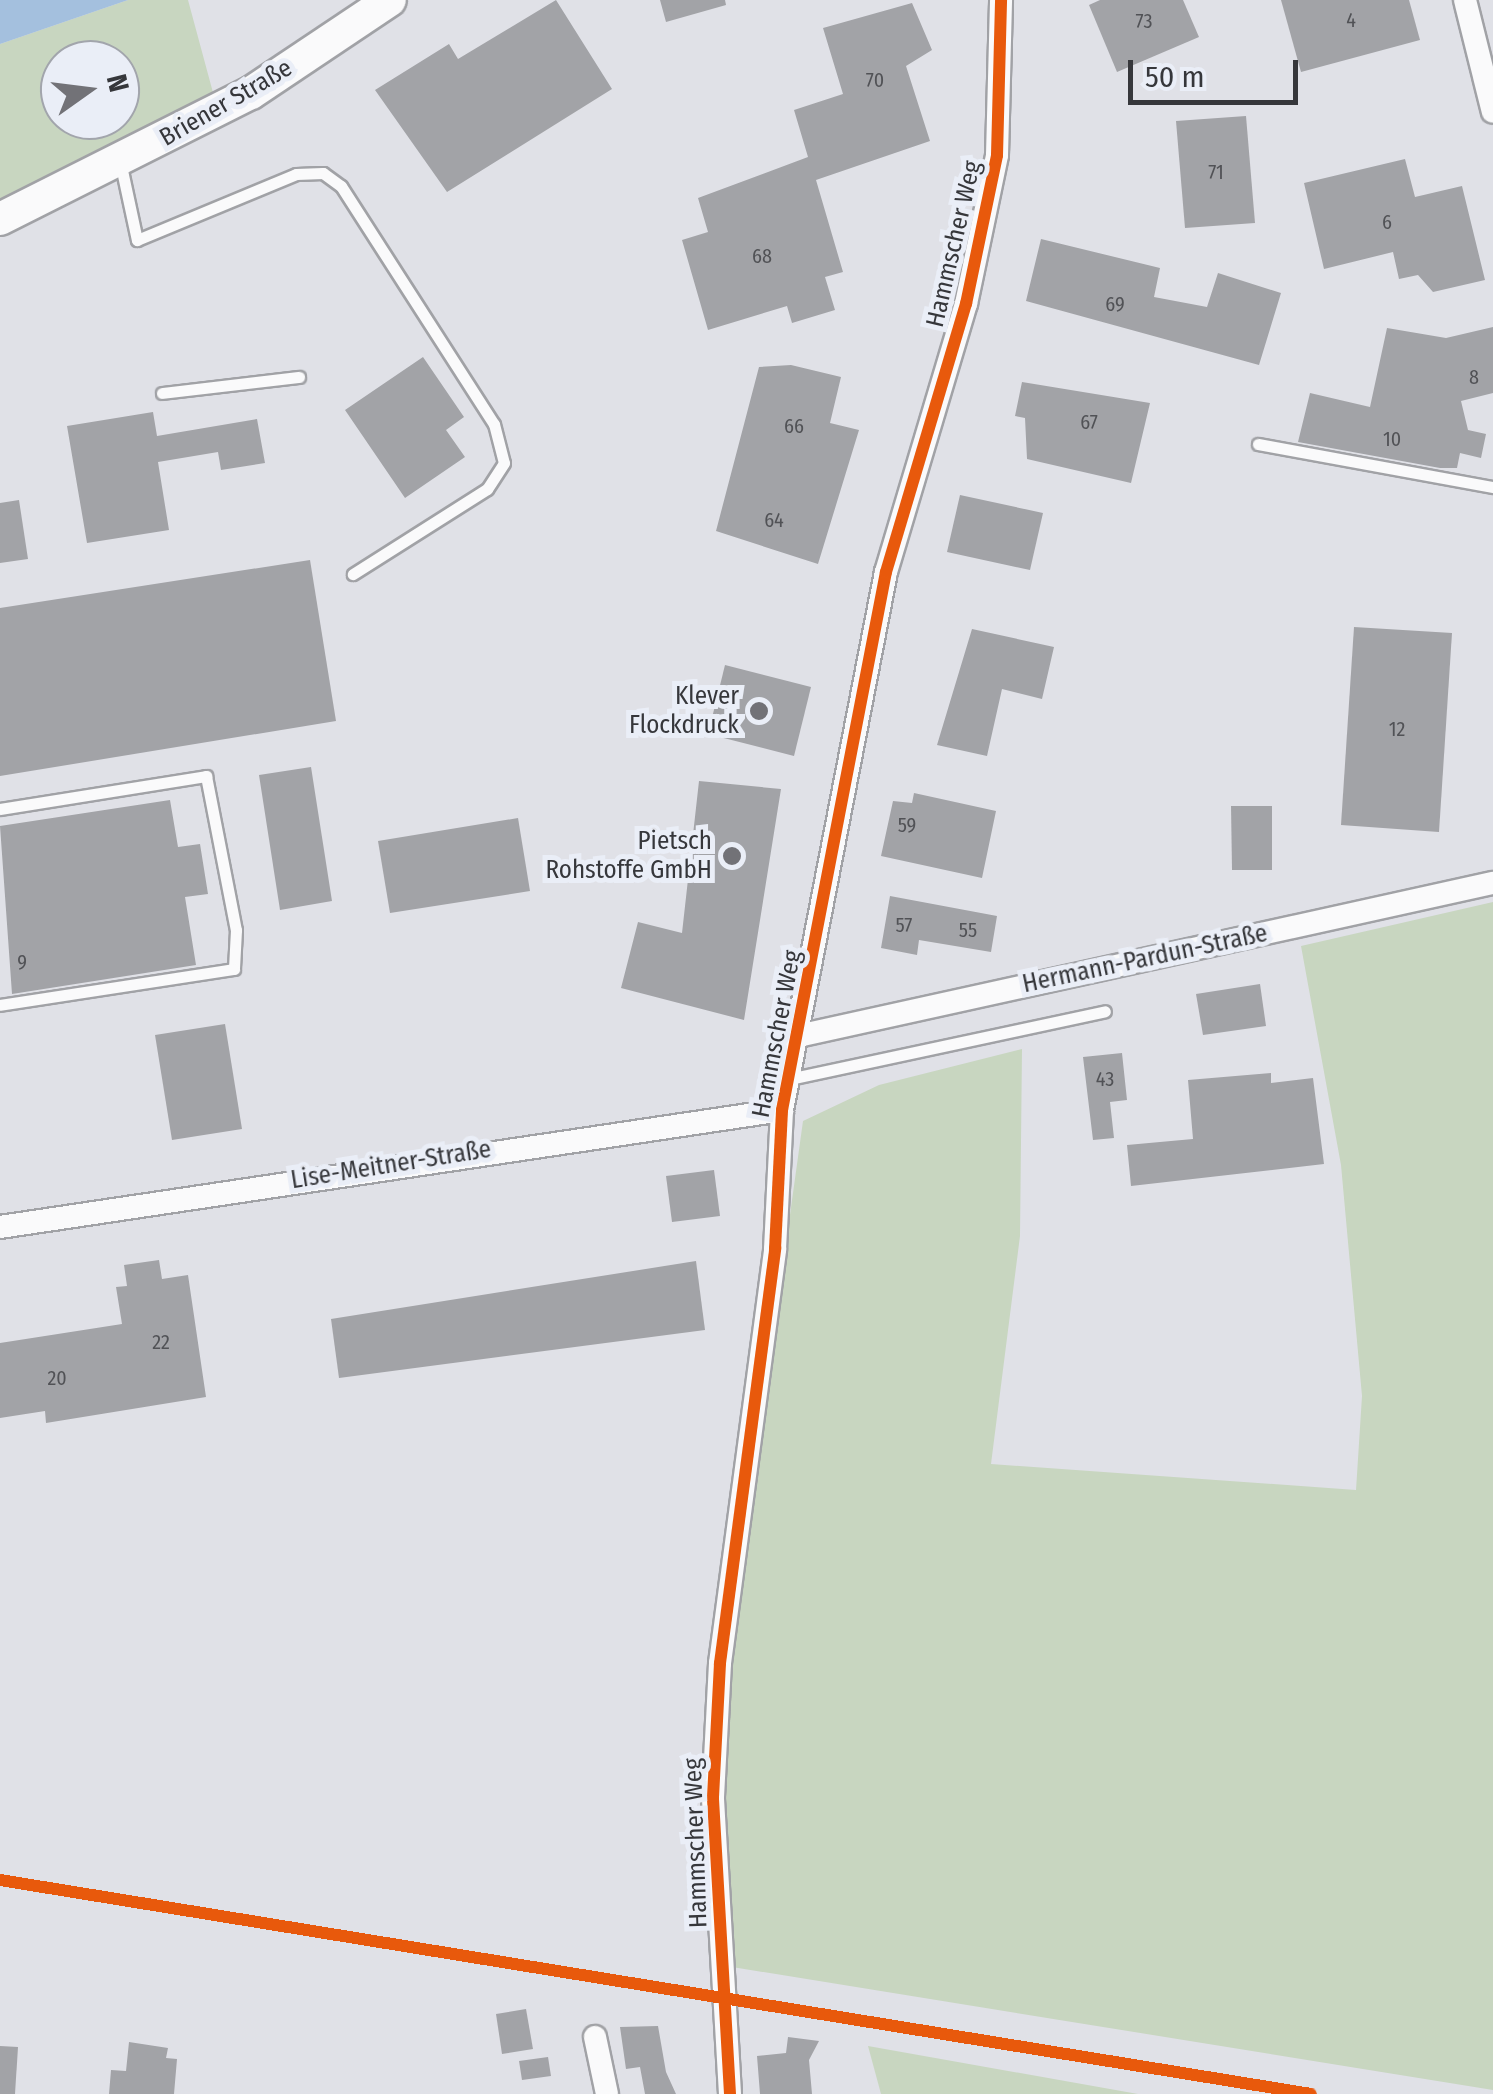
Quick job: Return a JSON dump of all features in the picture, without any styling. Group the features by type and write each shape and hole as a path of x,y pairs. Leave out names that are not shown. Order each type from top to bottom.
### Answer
{"street":[{"name":"Briener Straße","path":"0,218 252,93 390,0"},
{"name":"Hammscher Weg","path":"730,2094 713,1797 719,1682 775,1250 782,1110 886,572 966,304 997,155 1001,0"},
{"path":"1465,0 1493,112"},
{"name":"Hermann-Pardun-Straße","path":"798,1036 1493,883"},
{"name":"Lise-Meitner-Straße","path":"0,1227 782,1110"},
{"path":"595,2037 607,2094"}],"lane":[{"path":"120,161 137,240 296,174 323,172 341,186 494,424 504,464 487,488 353,574"},
{"path":"162,394 299,377"},
{"path":"1258,444 1493,487"},
{"path":"0,809 206,776 236,930 234,969 0,1005"},
{"path":"789,1080 1105,1011"}],"green space":[{"path":"128,0 188,0 215,100 140,137 140,40 40,40 40,140 134,140 0,206 0,44"},
{"path":"1493,902 1493,2090 732,1967 721,1818 732,1632 803,1121 879,1085 1022,1049 1020,1236 991,1464 1356,1490 1362,1396 1341,1165 1301,946"},
{"path":"868,2046 1138,2094 881,2094"}],"water":[{"path":"0,0 128,0 0,44"}],"building":[{"path":"556,0 612,89 447,192 375,90 449,44 458,59"},
{"path":"660,0 725,0 726,5 666,22"},
{"path":"1100,0 1183,0 1199,37 1117,72 1089,5"},
{"path":"1281,0 1409,0 1420,40 1301,72"},
{"path":"912,3 932,50 906,66 930,141 816,180 843,272 825,277 835,310 792,323 787,306 708,330 682,240 708,232 698,198 808,157 794,110 843,94 823,28"},
{"path":"1246,116 1255,223 1185,228 1176,121"},
{"path":"1405,159 1415,197 1462,186 1485,280 1433,292 1418,275 1399,279 1393,252 1324,269 1304,183"},
{"path":"1041,239 1160,268 1154,297 1207,307 1218,273 1281,293 1259,365 1026,301"},
{"path":"1493,327 1493,393 1461,401 1468,430 1486,434 1481,458 1460,453 1457,468 1440,468 1298,442 1310,393 1370,407 1387,328 1446,338"},
{"path":"423,357 464,417 446,430 465,457 405,498 345,410"},
{"path":"791,365 841,377 830,423 859,430 818,564 716,531 759,367"},
{"path":"1022,382 1150,403 1131,483 1027,459 1025,418 1015,416"},
{"path":"153,412 157,436 257,419 265,463 221,470 218,452 158,462 169,530 87,543 67,426"},
{"path":"960,495 1043,513 1030,570 947,552"},
{"path":"19,500 28,559 0,563 0,503"},
{"path":"310,560 336,721 0,776 0,608"},
{"path":"1354,627 1452,633 1439,832 1341,825"},
{"path":"972,629 1054,647 1042,699 1002,689 987,756 937,745"},
{"name":"Klever Flockdruck","path":"725,665 811,687 794,756 708,734"},
{"path":"311,767 332,901 280,910 259,775"},
{"name":"Pietsch Rohstoffe GmbH","path":"699,781 781,789 744,1020 621,988 638,922 682,933"},
{"path":"914,793 996,811 982,878 881,856 893,801 912,803"},
{"path":"170,800 178,847 200,844 208,894 185,897 196,965 12,994 0,826"},
{"path":"1231,806 1272,806 1272,870 1232,870"},
{"path":"518,818 530,891 390,913 378,841"},
{"path":"890,896 997,916 991,952 919,940 917,955 881,948"},
{"path":"1260,984 1266,1026 1203,1035 1196,994"},
{"path":"225,1024 242,1129 172,1140 155,1035"},
{"path":"1122,1053 1127,1100 1110,1102 1114,1138 1093,1140 1083,1057"},
{"path":"1271,1073 1271,1083 1313,1078 1324,1164 1131,1186 1127,1145 1193,1139 1188,1080"},
{"path":"714,1170 720,1216 672,1222 666,1176"},
{"path":"159,1260 162,1279 188,1275 206,1397 46,1423 45,1411 0,1418 0,1343 122,1324 116,1287 127,1286 124,1265"},
{"path":"696,1261 705,1330 339,1378 331,1319"},
{"path":"526,2009 533,2049 502,2054 496,2014"},
{"path":"658,2026 666,2072 676,2094 645,2094 640,2067 626,2069 620,2027"},
{"path":"788,2037 819,2041 809,2060 812,2094 760,2094 757,2056 786,2053"},
{"path":"129,2042 168,2048 166,2058 177,2059 174,2094 109,2094 111,2070 126,2071"},
{"path":"0,2046 18,2047 15,2094 0,2094"},
{"path":"548,2057 551,2076 522,2080 519,2061"}],"cycle path":[{"path":"730,2094 713,1797 720,1663 775,1249 782,1110 886,572 966,304 997,155 1001,0"},
{"path":"0,1880 1311,2094"}],"place":[{"name":"Klever Flockdruck","path":"759,711"},
{"name":"Pietsch Rohstoffe GmbH","path":"732,856"}]}
